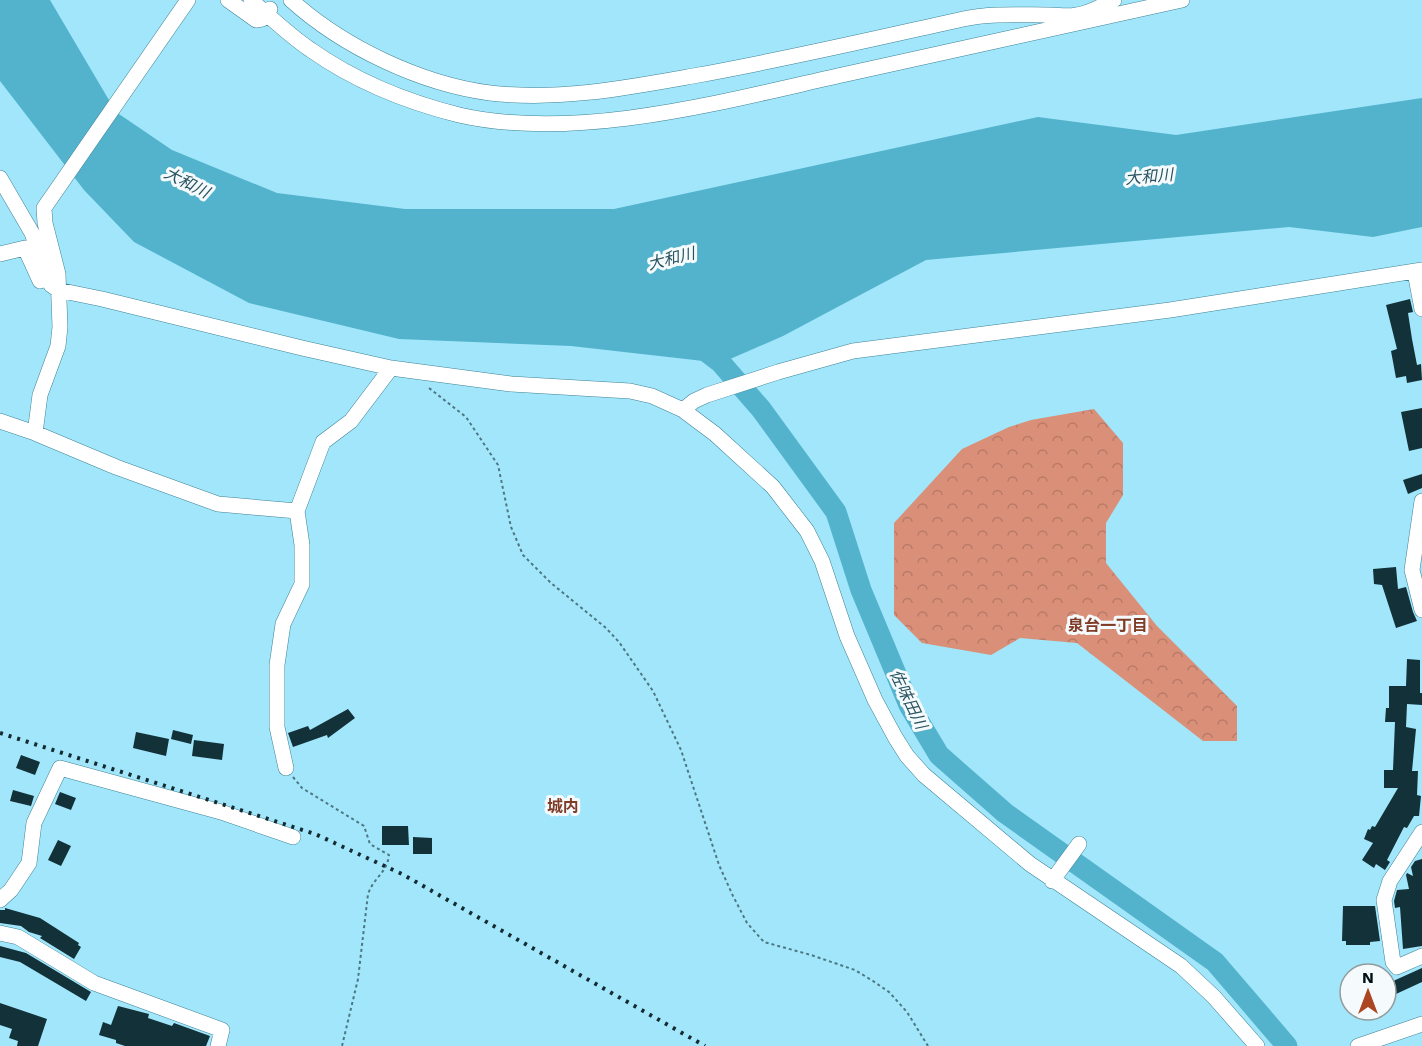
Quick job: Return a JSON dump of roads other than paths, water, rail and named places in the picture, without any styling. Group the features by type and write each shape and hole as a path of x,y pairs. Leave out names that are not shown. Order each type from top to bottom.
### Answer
{"street":[{"path":"35,433 40,395 58,345 60,327 58,274 44,215 47,201 188,0"},
{"path":"228,0 252,18 262,19 265,7"},
{"path":"250,0 265,7 311,50 393,95 461,115 500,121 541,123 587,122 686,108 1079,19 1182,0"},
{"path":"291,0 359,48 399,67 438,81 488,93 530,96 564,96 758,65 975,17 1079,19 1114,0"},
{"path":"0,178 32,233 51,285 58,290 113,301 292,346 391,368 511,384 630,391 652,396 683,410 715,434 772,487 807,531 822,561 860,667 895,737 907,756 924,775 1055,878 1180,966 1214,997 1257,1046"},
{"path":"0,254 26,248 45,290 50,292 58,290"},
{"path":"683,410 694,401 707,395 777,372 833,356 874,348 1170,310 1418,271 1422,303"},
{"path":"286,768 277,727 277,665 283,624 302,584 302,544 297,511 323,442 351,422 391,368"},
{"path":"0,421 218,504 297,511"},
{"path":"1422,501 1417,568 1422,610"},
{"path":"0,900 11,890 29,863 34,823 60,768 221,812 293,837"},
{"path":"1422,832 1390,881 1384,900 1393,962 1397,967 1422,956"},
{"path":"1055,878 1079,844"},
{"path":"0,933 18,937 93,983 222,1030 218,1046"},
{"path":"1358,1046 1422,1024"}],"water":[{"name":"大和川","path":"0,0 50,0 116,112 172,150 277,193 405,209 614,209 1038,117 1176,135 1422,98 1422,227 1373,237 1289,227 926,260 783,336 721,363 571,346 399,339 249,303 134,242 84,190 0,81"}],"waterway":[{"name":"佐味田川","path":"700,347 721,363 761,409 836,512 861,590 909,705 939,755 1005,813 1215,962 1287,1046"}],"railway":[{"path":"0,733 315,834 402,874 705,1046"}],"district":[{"name":"泉台一丁目","path":"1108,625"},
{"name":"城内","path":"563,806"}]}
